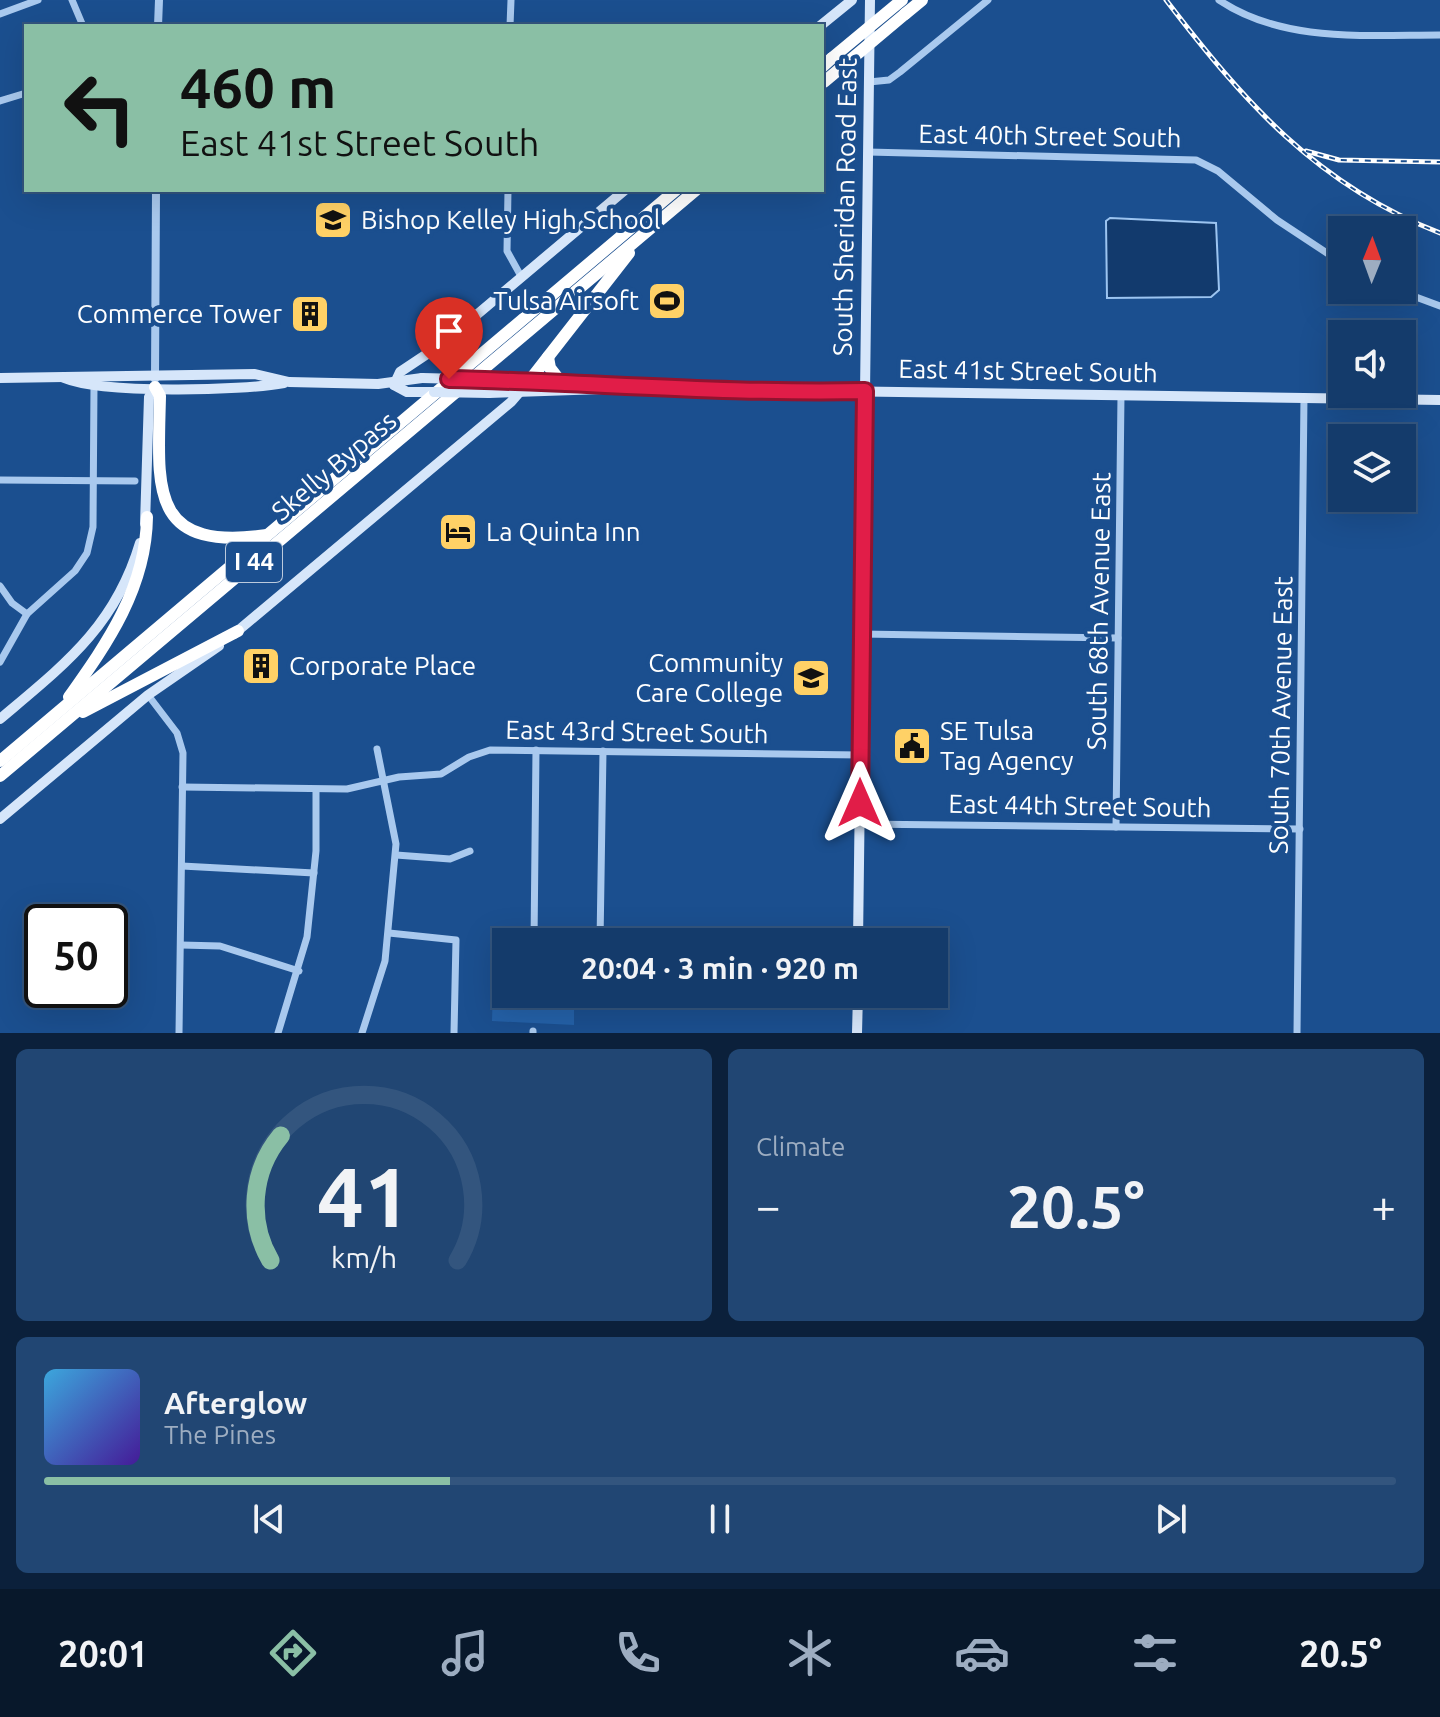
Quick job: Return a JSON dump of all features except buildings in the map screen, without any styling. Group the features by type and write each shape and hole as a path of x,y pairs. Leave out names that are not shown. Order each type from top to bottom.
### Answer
{"highway":[{"path":"827,63 902,0"},
{"path":"824,82 922,0"},
{"name":"Skelly Bypass","path":"0,776 267,535 674,192"},
{"name":"Skelly Bypass","path":"0,761 64,715 694,192"},
{"path":"530,380 643,235"},
{"path":"548,357 550,368 560,381"},
{"path":"155,387 160,396 160,478 164,498 174,516 189,529 216,540 267,535"},
{"path":"64,715 123,616 142,561 147,517"},
{"path":"64,715 131,690 238,631"}],"main road":[{"path":"822,24 852,0"},
{"name":"South Sheridan Road East","path":"858,928 870,0"},
{"path":"394,385 400,372 442,344 623,192"},
{"name":"East 41st Street South","path":"0,378 64,378 81,374 255,374 289,382 394,385 422,378 560,381 615,388"},
{"name":"East 41st Street South","path":"64,378 94,386 255,389 289,382"},
{"path":"0,819 148,695 238,631 518,394 530,380"},
{"name":"East 41st Street South","path":"394,385 407,392 518,394 615,388 1440,400"},
{"path":"0,719 74,656 99,628 121,592 147,517 149,397 155,387"},
{"path":"857,1033 858,1008"}],"street":[{"path":"0,14 38,0"},
{"path":"72,0 82,24"},
{"path":"158,24 159,0"},
{"path":"510,24 511,0"},
{"path":"869,82 889,80 988,0"},
{"path":"1219,0 1249,17 1279,27 1322,34 1440,35"},
{"path":"0,101 24,94"},
{"name":"East 40th Street South","path":"868,152 1196,160 1218,171 1277,220 1328,254"},
{"path":"155,387 156,192"},
{"path":"508,192 507,251 522,278"},
{"path":"1416,297 1440,306"},
{"path":"0,662 27,614 75,571 87,553 93,527 94,386"},
{"name":"South 68th Avenue East","path":"1116,827 1121,395"},
{"name":"South 70th Avenue East","path":"1297,1033 1304,397"},
{"path":"0,480 135,481"},
{"path":"0,586 12,603 27,614"},
{"path":"861,634 1118,638"},
{"path":"148,695 182,746 179,1033"},
{"path":"362,1033 385,961 396,855 396,831 377,749"},
{"path":"534,928 536,750"},
{"name":"East 43rd Street South","path":"182,787 347,789 382,780 441,774 484,751 860,755"},
{"path":"601,928 603,751"},
{"path":"278,1033 307,937 314,873 316,790"},
{"name":"East 44th Street South","path":"859,824 1300,829"},
{"path":"396,855 450,859 470,851"},
{"path":"182,866 314,873"},
{"path":"389,933 456,940 454,1033"},
{"path":"181,945 220,946 299,971"}],"shaded area":[{"path":"1110,218 1216,223 1219,290 1211,297 1107,298 1106,221"},
{"path":"492,1008 574,1008 574,1025 492,1021"}],"railway":[{"path":"1166,0 1224,73 1286,137 1356,191 1440,233"},
{"path":"1306,151 1339,160 1440,162"}],"place":[{"name":"Bishop Kelley High School","path":"333,220"},
{"name":"Tulsa Airsoft","path":"667,301"},
{"name":"Commerce Tower","path":"310,314"},
{"name":"La Quinta Inn","path":"458,532"},
{"name":"Corporate Place","path":"261,666"},
{"name":"Community Care College","path":"811,678"},
{"name":"SE Tulsa Tag Agency","path":"912,746"}],"route":[{"path":"449,379 560,381 615,388 865,391 860,803"}]}
